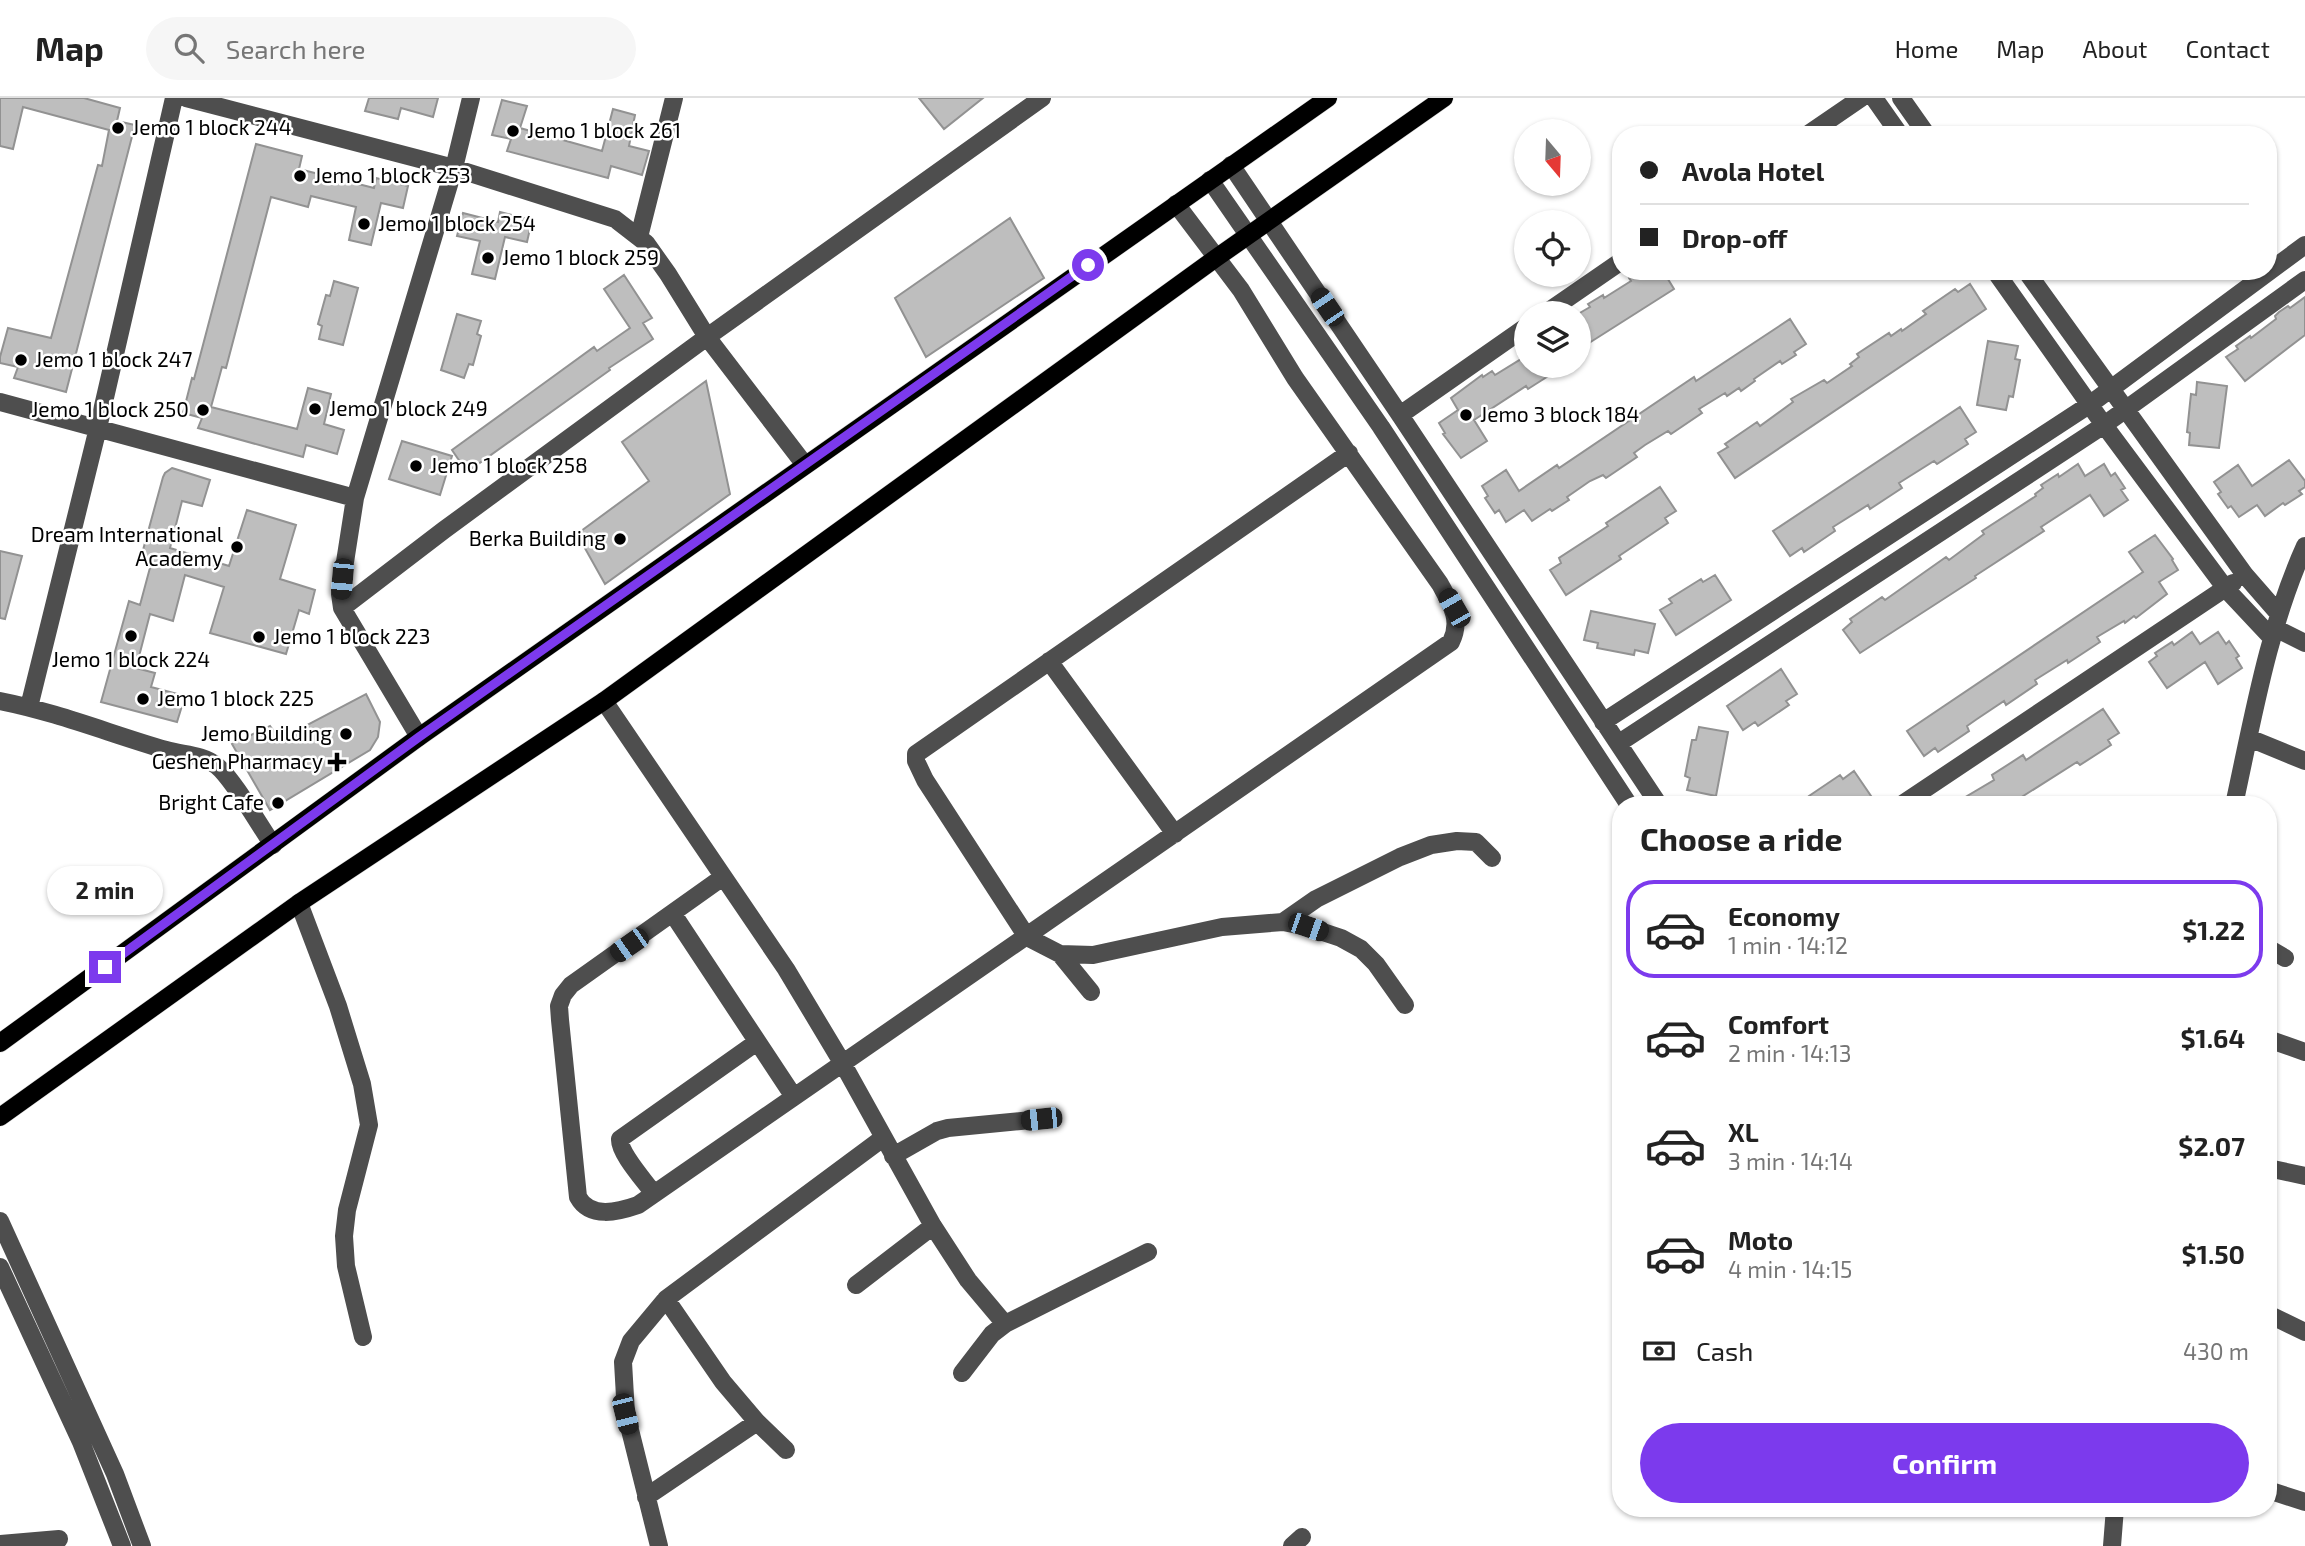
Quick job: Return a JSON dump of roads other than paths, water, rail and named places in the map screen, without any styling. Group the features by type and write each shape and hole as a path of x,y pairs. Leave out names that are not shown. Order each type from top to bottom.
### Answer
{"main road":[{"path":"0,1043 419,737 1328,98"},
{"path":"0,1117 299,903 604,701 1216,258 1444,98"}],"street":[{"path":"29,707 98,428 174,98"},
{"path":"186,98 220,102 454,168 615,219 646,243 707,337 805,465"},
{"path":"419,737 342,608 342,579 355,498 454,168 471,98"},
{"path":"639,237 674,98"},
{"path":"342,608 707,337 1042,98"},
{"path":"1820,126 1861,98"},
{"path":"1874,98 1894,126"},
{"path":"1901,98 1921,126"},
{"path":"1231,165 1653,796"},
{"path":"1210,180 1381,427 1623,796"},
{"path":"723,877 571,985 563,995 559,1006 578,1197 582,1204 606,1213 638,1205 1451,642 1456,622 1454,608 1447,596 1295,378 1241,290 1176,204"},
{"path":"2277,266 2305,245"},
{"path":"1563,301 1612,268"},
{"path":"2002,280 2089,405 2226,589 2275,626 2305,643"},
{"path":"2032,280 2245,575 2275,626"},
{"path":"1604,722 2089,405 2258,280"},
{"path":"1619,743 2127,410 2305,280"},
{"path":"1400,415 1514,335"},
{"path":"0,402 355,498"},
{"path":"1091,992 1060,954 1027,937 925,780 916,761 916,754 1349,453"},
{"path":"2236,796 2275,626 2305,546"},
{"path":"1915,796 2245,575"},
{"path":"1786,604 1801,625"},
{"path":"1049,661 1175,834"},
{"path":"0,701 29,707 174,753 204,758 217,766 227,777 273,845"},
{"path":"604,701 786,969 843,1064 933,1226 968,1280 1005,1324"},
{"path":"2249,738 2305,761"},
{"path":"1283,922 1316,899 1400,857 1431,845 1457,841 1476,842 1492,858"},
{"path":"299,903 338,1006 362,1084 369,1125 347,1210 344,1236 346,1266 363,1337"},
{"path":"673,914 794,1097"},
{"path":"1060,954 1093,955 1222,927 1283,922 1330,934 1361,949 1376,964 1405,1005"},
{"path":"2277,953 2285,958"},
{"path":"653,1194 624,1152 620,1139 757,1042"},
{"path":"2277,1042 2305,1052"},
{"path":"893,1156 937,1131 948,1128 1041,1119"},
{"path":"659,1546 625,1414 623,1362 631,1340 666,1299 883,1138"},
{"path":"2277,1170 2305,1176"},
{"path":"0,1221 115,1474 142,1546"},
{"path":"856,1284 933,1226"},
{"path":"962,1373 992,1334 1005,1324 1148,1252"},
{"path":"0,1267 81,1442 122,1546"},
{"path":"666,1299 723,1382 757,1422 786,1450"},
{"path":"2277,1318 2305,1332"},
{"path":"646,1497 757,1422"},
{"path":"2277,1493 2305,1503"},
{"path":"2112,1546 2114,1517"},
{"path":"0,1544 59,1539"}],"place":[{"name":"Jemo 1 block 244","path":"118,128"},
{"name":"Jemo 1 block 261","path":"513,131"},
{"name":"Jemo 1 block 253","path":"300,176"},
{"name":"Jemo 1 block 254","path":"364,224"},
{"name":"Jemo 1 block 259","path":"488,258"},
{"name":"Jemo 1 block 247","path":"21,360"},
{"name":"Jemo 1 block 249","path":"315,409"},
{"name":"Jemo 1 block 250","path":"203,410"},
{"name":"Jemo 3 block 184","path":"1466,415"},
{"name":"Jemo 1 block 258","path":"416,466"},
{"name":"Berka Building","path":"620,539"},
{"name":"Dream International Academy","path":"237,547"},
{"name":"Jemo 1 block 224","path":"131,636"},
{"name":"Jemo 1 block 223","path":"259,637"},
{"name":"Jemo 1 block 225","path":"143,699"},
{"name":"Jemo Building","path":"346,734"},
{"name":"Geshen Pharmacy","path":"337,762"},
{"name":"Bright Cafe","path":"278,803"}]}
